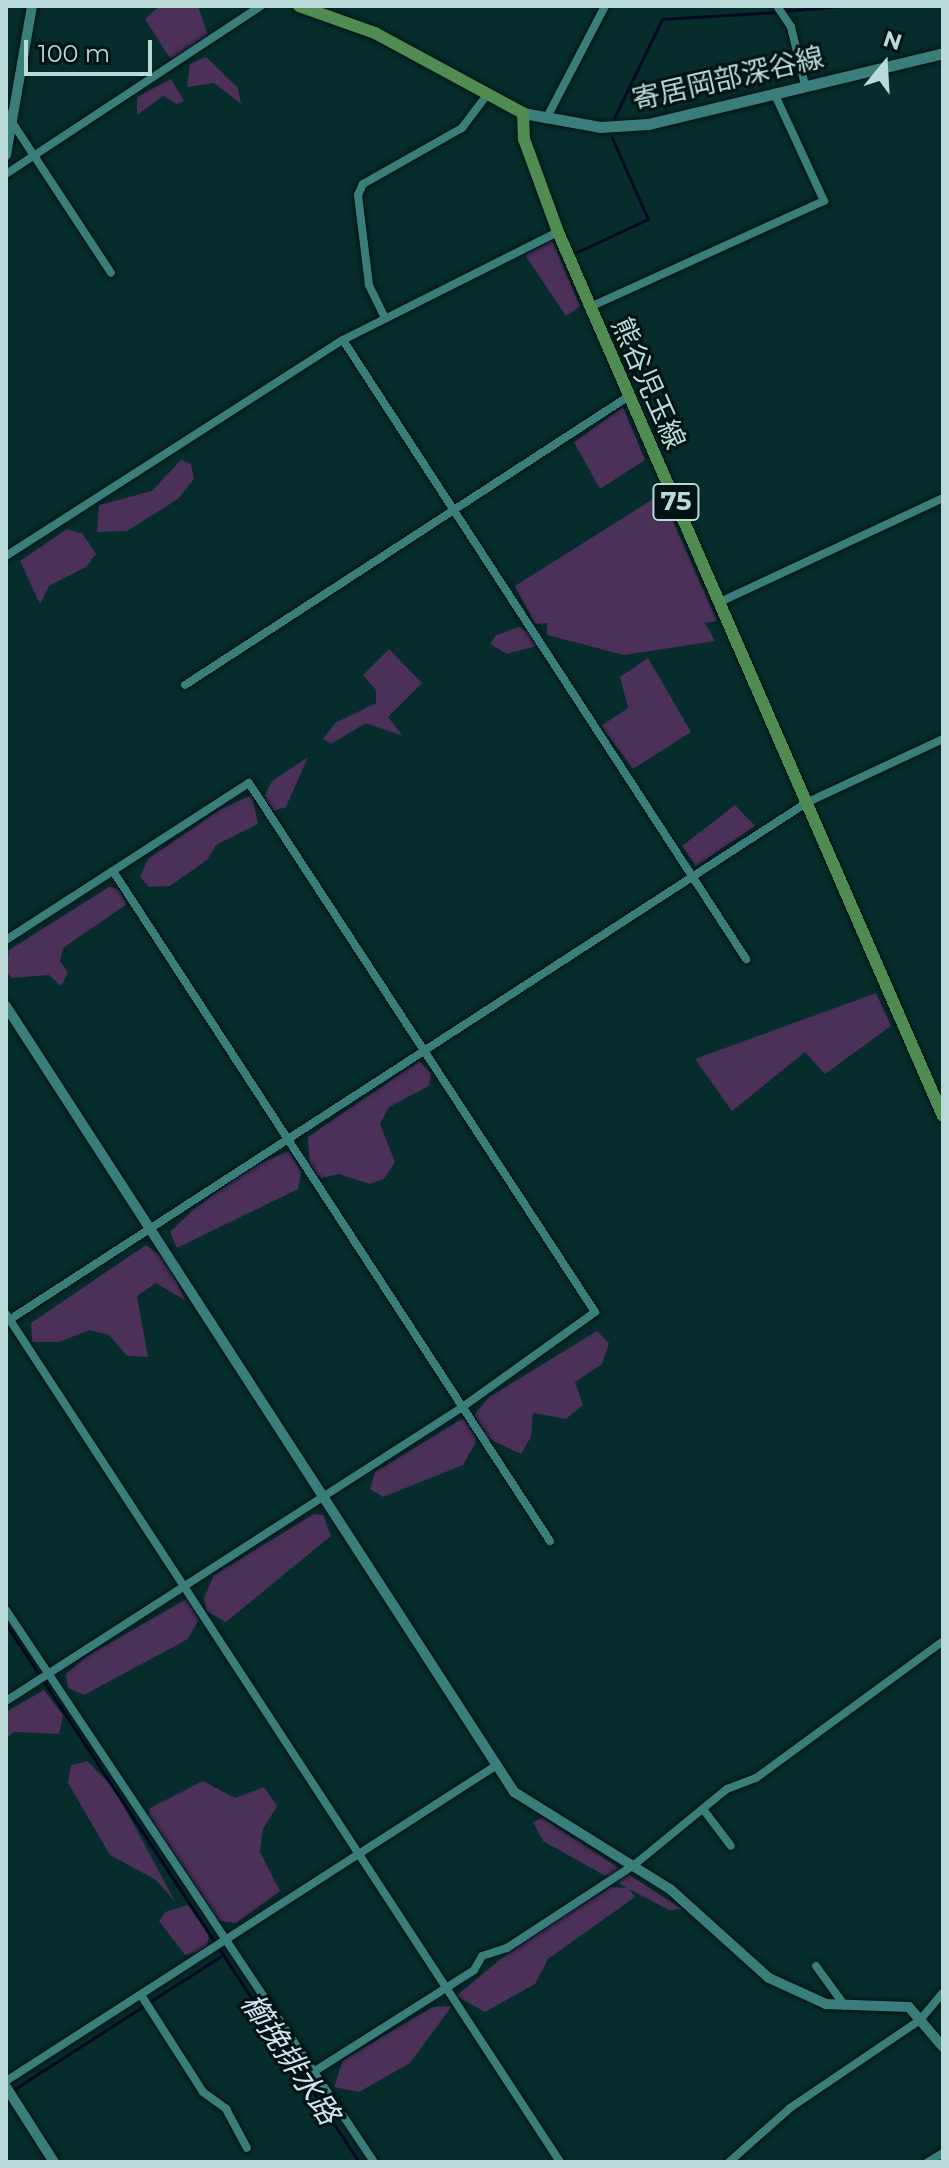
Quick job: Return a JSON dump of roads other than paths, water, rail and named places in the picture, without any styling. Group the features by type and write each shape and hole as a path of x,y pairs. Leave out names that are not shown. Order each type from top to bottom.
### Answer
{"main road":[{"path":"299,6 391,41 485,98 523,113"},
{"name":"寄居岡部深谷線","path":"523,113 600,127 648,124 943,53"},
{"name":"熊谷児玉線","path":"523,113 524,139 558,232 806,803 939,1097 943,1116"}],"street":[{"path":"6,155 14,125 32,6"},
{"path":"6,174 261,6"},
{"path":"546,119 605,6"},
{"path":"777,6 791,27 805,85"},
{"path":"590,307 824,201 774,93"},
{"path":"385,318 369,285 358,195 363,184 462,128 485,98"},
{"path":"6,113 111,273"},
{"path":"6,556 343,340 558,232"},
{"path":"343,340 458,508 746,959"},
{"path":"185,685 629,396"},
{"path":"720,602 943,498"},
{"path":"560,2162 7,1318 150,1229 806,803 943,739"},
{"path":"6,940 249,783 595,1312 461,1408 6,1701"},
{"path":"113,871 550,1541"},
{"path":"6,1006 521,1799 634,1865 689,1904 769,1978 826,2004 901,2004 920,2020 943,2047"},
{"path":"6,1610 222,1942 315,2071 374,2162"},
{"path":"315,2071 445,1989 482,1956 507,1948 634,1865 727,1789 756,1778 943,1641"},
{"path":"54,2162 6,2084 497,1765"},
{"path":"703,1809 731,1846"},
{"path":"816,1966 845,2006"},
{"path":"729,2162 790,2108 920,2020 943,1993"},
{"path":"141,1995 203,2092 226,2109 247,2148"},
{"path":"928,2162 943,2153"}],"waterway":[{"path":"784,11 842,6"},
{"path":"614,118 662,19 776,12"},
{"path":"577,252 648,219 612,138"},
{"name":"櫛挽排水路","path":"6,1624 359,2162"},
{"path":"13,2090 221,1956"}]}
